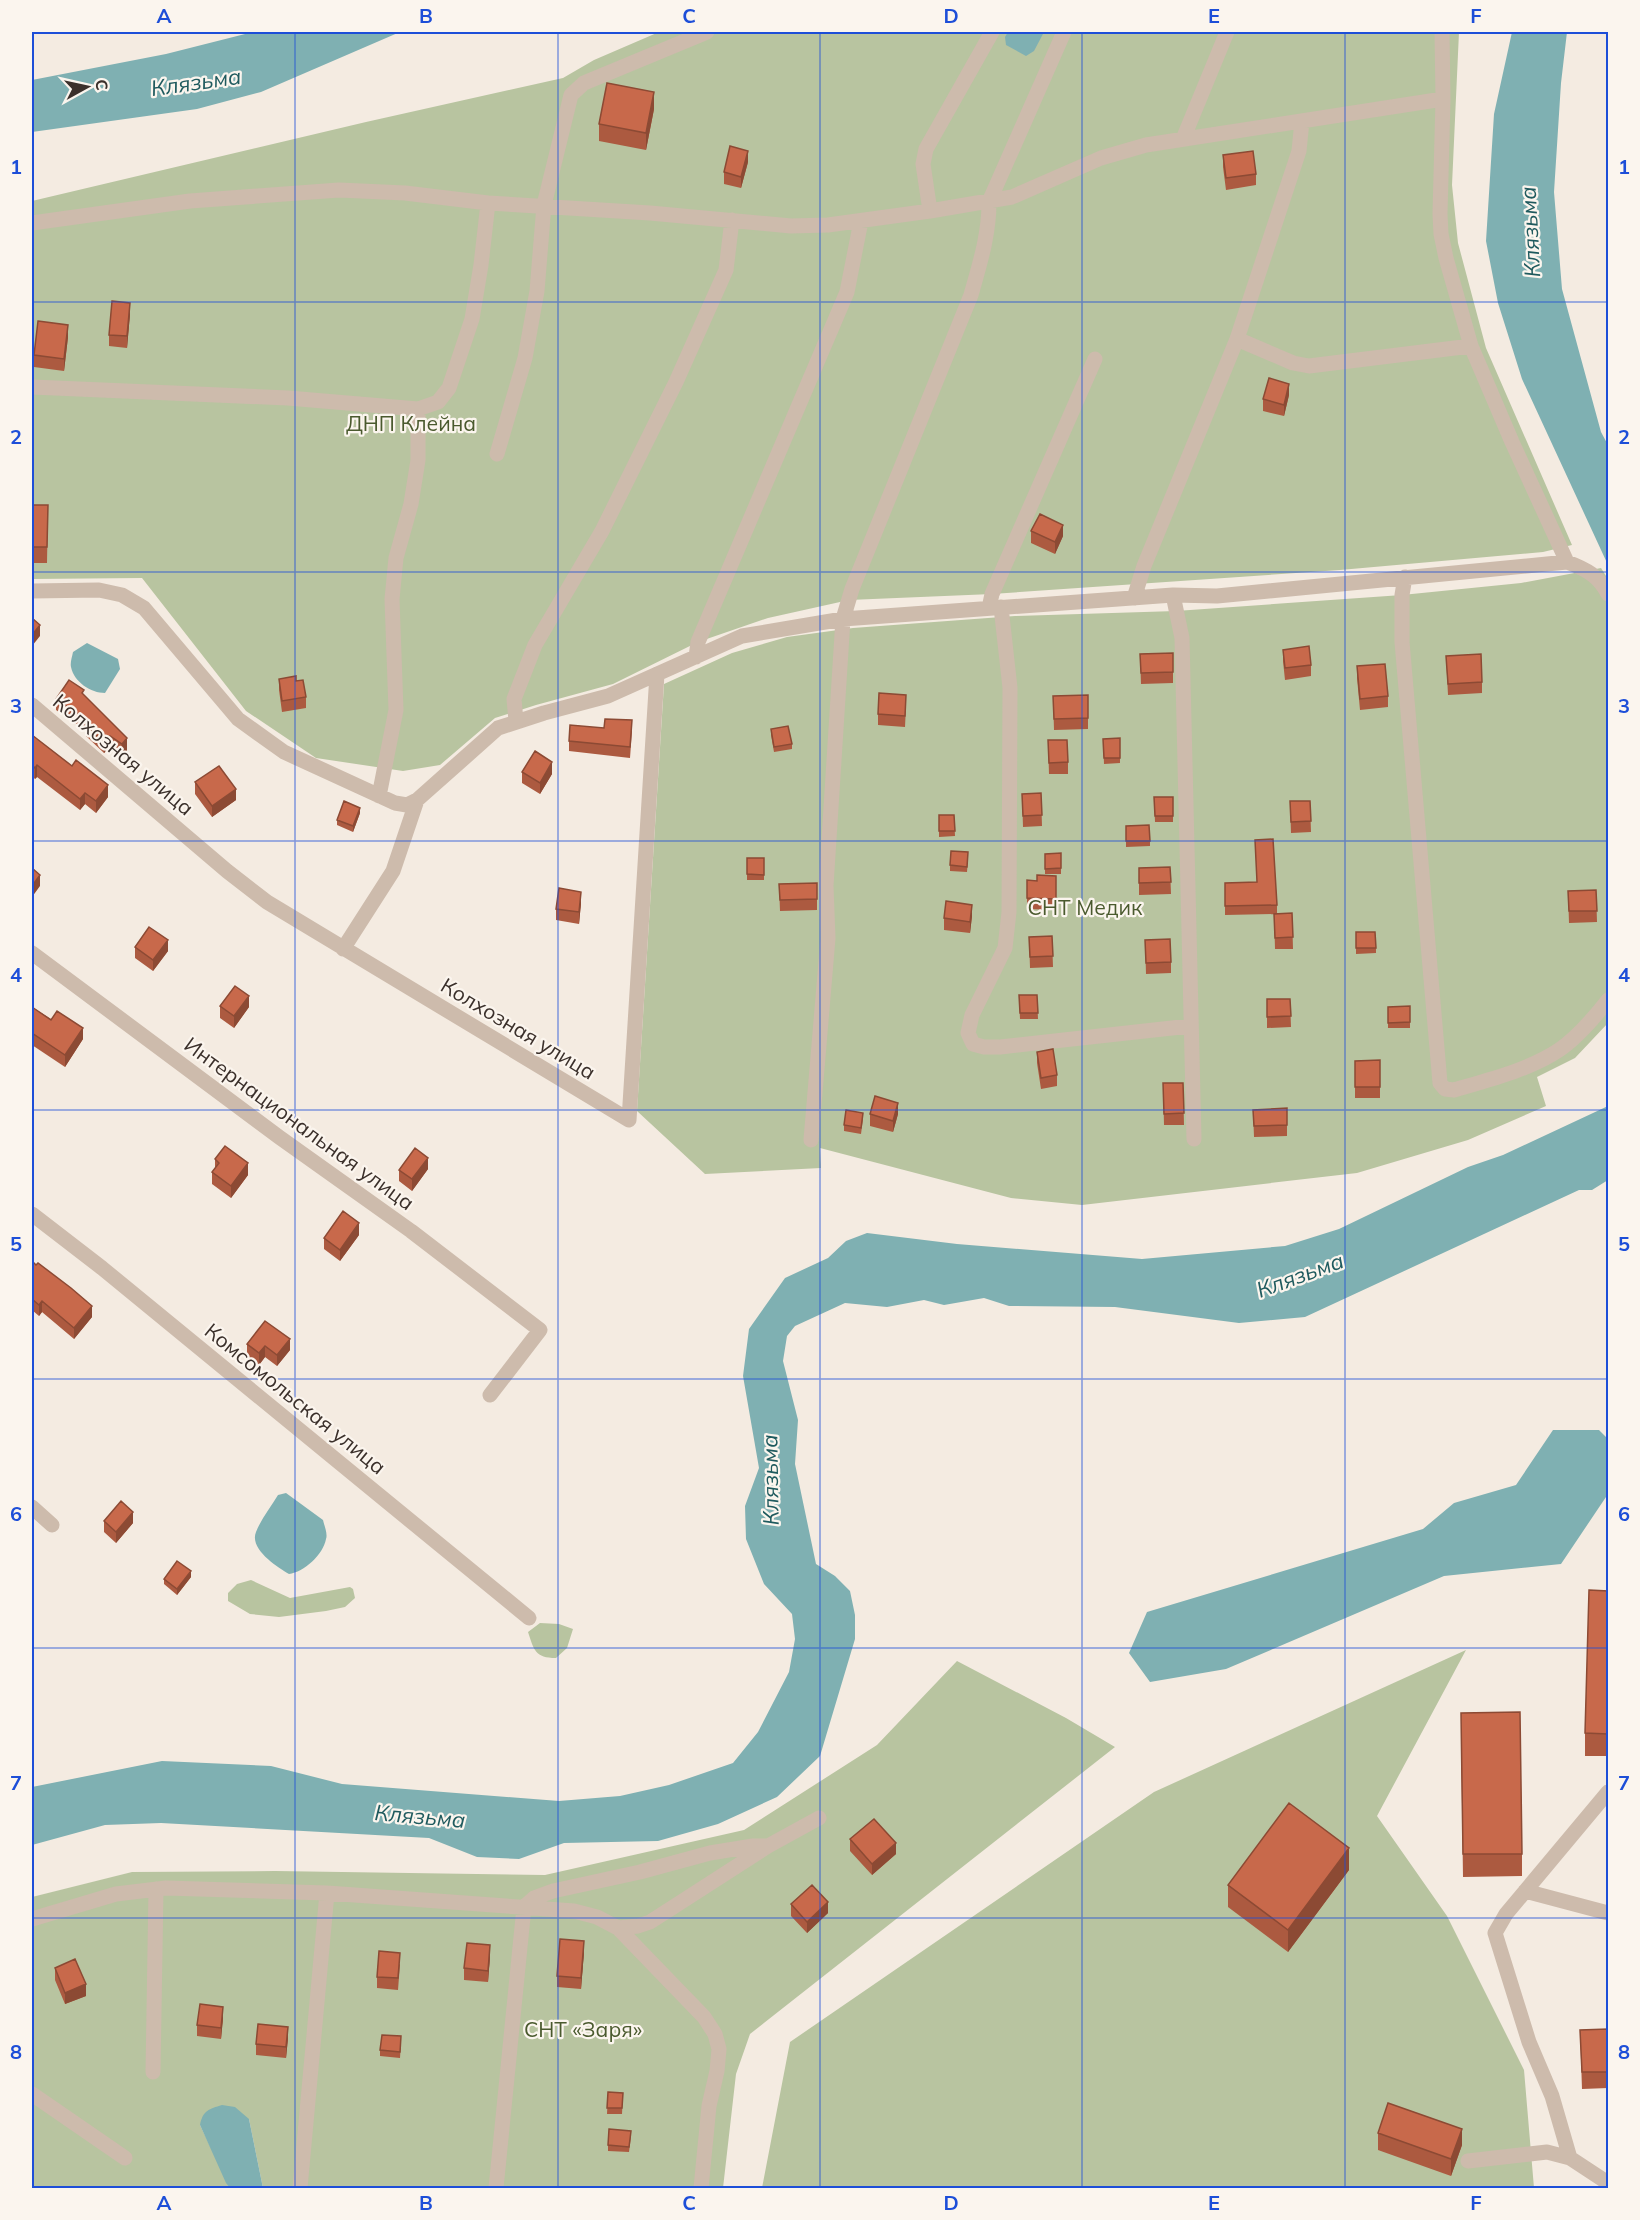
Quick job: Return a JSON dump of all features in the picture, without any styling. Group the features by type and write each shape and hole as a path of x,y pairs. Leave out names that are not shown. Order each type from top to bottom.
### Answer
{"street":[{"path":"498,454 527,347 537,291 544,205 571,95 584,83 707,32"},
{"path":"930,211 923,164 926,149 992,32"},
{"path":"811,1140 828,938 826,886 843,619 852,589 971,295 986,246 989,202 1064,32"},
{"path":"1183,139 1227,32"},
{"path":"1442,32 1441,234 1471,346 1567,562"},
{"path":"32,224 190,201 339,190 405,193 488,203 544,205 791,226 861,221 1012,197 1101,158 1146,145 1443,99"},
{"path":"1134,598 1144,567 1237,339 1299,151 1302,121"},
{"path":"32,387 288,398 418,409 438,402 449,388 472,319 488,203"},
{"path":"516,721 514,699 535,645 602,531 676,382 726,270 732,220"},
{"path":"696,657 702,632 847,292 861,221"},
{"path":"1237,339 1293,363 1309,366 1471,346"},
{"path":"1095,359 992,594 1010,688 1009,912 1005,948 972,1016 968,1033 973,1044 1000,1047 1190,1026"},
{"path":"379,796 396,710 392,599 396,558 411,504 418,460 418,409"},
{"path":"32,591 99,590 122,595 144,608 238,719 284,752 395,803 407,805 417,800 498,728 608,696 742,636 843,619 1173,595 1217,596 1567,562 1587,569 1603,583 1608,594"},
{"path":"1405,578 1402,595 1402,642 1440,1083 1445,1089 1454,1090 1509,1074 1549,1055 1559,1050 1592,1020 1608,1000"},
{"path":"1173,595 1182,638 1194,1139"},
{"name":"Колхозная улица","path":"32,705 227,872 267,902 629,1119 657,674"},
{"path":"343,949 393,871 417,800"},
{"name":"Интернациональная улица","path":"32,953 279,1137 411,1231 540,1330 490,1395"},
{"name":"Комсомольская улица","path":"32,1214 102,1268 529,1618"},
{"path":"32,1507 52,1525"},
{"path":"1570,2158 1552,2096 1529,2042 1495,1934 1506,1914 1608,1792"},
{"path":"618,1928 650,1922 768,1846 819,1818"},
{"path":"496,2188 524,1907 534,1898 553,1891 661,1867 710,1853 768,1846"},
{"path":"32,1919 116,1894 156,1889 327,1893 574,1911 597,1917 618,1928 704,2017 715,2034 718,2049 717,2071 709,2106 701,2188"},
{"path":"153,2072 156,1889"},
{"path":"1525,1891 1608,1913"},
{"path":"300,2188 327,1893"},
{"path":"32,2094 124,2158"},
{"path":"1468,2161 1547,2152 1570,2158 1608,2183"}],"green space":[{"name":"ДНП Клейна","path":"659,32 1459,32 1452,185 1458,243 1486,348 1572,545 1543,552 1340,570 992,594 849,600 768,618 698,642 613,684 495,718 440,765 403,771 316,758 246,711 142,578 32,579 32,201 563,78 594,60"},
{"name":"СНТ Медик","path":"1601,568 1608,579 1608,1023 1575,1058 1537,1077 1546,1106 1468,1140 1357,1173 1082,1205 1011,1198 820,1148 821,1168 705,1174 637,1111 664,684 732,653 787,637 853,628 1015,616 1176,611 1402,595 1521,583"},
{"path":"251,1580 290,1598 350,1587 353,1589 355,1598 345,1607 326,1611 279,1617 250,1614 228,1601 228,1593 237,1584"},
{"path":"540,1623 559,1624 573,1629 567,1648 556,1658 539,1655 534,1648 528,1632"},
{"path":"1466,1650 1377,1816 1447,1916 1524,2070 1534,2188 762,2188 790,2042 1154,1792"},
{"name":"СНТ «Заря»","path":"957,1661 1066,1718 1115,1747 750,2034 736,2074 723,2188 263,2188 249,2119 200,2125 230,2188 32,2188 32,1897 132,1872 275,1871 545,1875 744,1830 877,1745"}],"water":[{"name":"Клязьма","path":"253,32 400,32 261,92 197,109 32,132 32,80 166,54"},
{"path":"1008,32 1044,32 1034,51 1026,56 1006,45 1005,37"},
{"name":"Клязьма","path":"1512,32 1567,32 1561,83 1554,192 1562,289 1601,432 1608,445 1608,565 1522,379 1498,303 1486,241 1494,114"},
{"path":"87,643 118,659 120,669 105,693 84,686 79,682 71,667 73,652"},
{"name":"Клязьма","path":"1608,1106 1608,1180 1592,1190 1579,1190 1305,1317 1239,1323 1115,1307 1009,1306 984,1298 944,1305 924,1300 887,1307 845,1303 795,1326 787,1336 783,1361 798,1420 795,1464 816,1564 835,1576 850,1591 855,1615 855,1639 820,1756 777,1797 718,1824 658,1841 564,1843 519,1859 477,1857 429,1838 161,1823 105,1825 32,1845 32,1787 162,1761 271,1766 342,1784 559,1801 620,1796 669,1785 733,1763 758,1732 789,1672 795,1639 792,1614 764,1584 746,1539 745,1506 759,1468 743,1376 749,1329 785,1278 828,1258 846,1241 867,1233 957,1244 1142,1259 1285,1246 1339,1229 1468,1167 1503,1155"},
{"path":"1553,1430 1599,1430 1608,1439 1608,1494 1561,1564 1444,1576 1226,1669 1150,1682 1129,1653 1147,1612 1423,1529 1454,1503 1516,1485"},
{"path":"286,1493 323,1520 327,1535 317,1557 301,1570 289,1574 265,1557 255,1538 261,1522 278,1495"},
{"path":"222,2105 235,2107 249,2119 263,2188 230,2188 226,2183 200,2125 207,2111"}],"building":[{"path":"607,83 654,92 646,133 599,124"},
{"path":"730,146 748,151 741,177 724,172"},
{"path":"1253,151 1256,174 1226,178 1223,155"},
{"path":"112,301 130,303 127,336 109,335"},
{"path":"38,321 68,325 64,359 34,355"},
{"path":"1269,378 1289,384 1284,405 1263,399"},
{"path":"32,505 48,505 47,547 32,547"},
{"path":"1040,514 1063,525 1055,542 1031,531"},
{"path":"32,618 40,625 32,635"},
{"path":"1309,646 1311,665 1285,668 1283,650"},
{"path":"1173,653 1173,672 1141,673 1140,654"},
{"path":"1481,654 1482,682 1448,684 1446,656"},
{"path":"1385,664 1388,696 1360,699 1357,666"},
{"path":"296,676 296,681 303,680 306,697 282,701 279,679"},
{"path":"69,680 84,690 82,693 127,738 122,744 110,736 104,742 86,725 89,721 56,699"},
{"path":"879,693 906,695 905,716 878,714"},
{"path":"1088,695 1088,718 1054,719 1053,696"},
{"path":"605,719 632,720 630,747 569,741 570,725 604,728"},
{"path":"788,726 792,744 774,747 771,729"},
{"path":"32,735 72,766 76,760 108,785 96,801 85,793 80,799 37,765 35,768 32,765"},
{"path":"1120,738 1120,758 1104,758 1103,739"},
{"path":"1048,740 1067,740 1068,762 1049,763"},
{"path":"535,751 552,762 540,783 522,772"},
{"path":"219,766 236,789 212,806 195,782"},
{"path":"1041,793 1042,815 1023,816 1022,794"},
{"path":"1154,797 1173,797 1173,816 1155,816"},
{"path":"344,801 360,808 353,826 337,820"},
{"path":"1290,801 1310,801 1311,821 1291,822"},
{"path":"939,815 954,815 955,831 939,831"},
{"path":"1149,825 1150,841 1126,841 1126,826"},
{"path":"1273,839 1277,905 1225,906 1225,883 1257,882 1255,840"},
{"path":"951,851 968,852 967,867 950,865"},
{"path":"1061,853 1061,868 1045,869 1045,854"},
{"path":"747,858 764,858 764,875 747,874"},
{"path":"1170,867 1171,882 1139,883 1139,868"},
{"path":"32,868 40,875 32,886"},
{"path":"1037,875 1056,876 1056,899 1027,898 1027,880 1037,881"},
{"path":"817,883 817,899 780,900 779,884"},
{"path":"559,888 581,892 579,912 556,909"},
{"path":"1596,890 1597,911 1569,911 1568,891"},
{"path":"946,901 972,905 970,922 944,918"},
{"path":"1292,913 1293,937 1275,938 1274,914"},
{"path":"149,927 168,940 153,960 135,947"},
{"path":"1356,932 1375,932 1376,948 1356,948"},
{"path":"1052,936 1053,956 1030,957 1029,937"},
{"path":"1170,939 1171,962 1146,963 1145,940"},
{"path":"235,986 249,996 234,1016 220,1006"},
{"path":"1019,995 1037,995 1038,1013 1020,1013"},
{"path":"1267,999 1290,999 1291,1016 1267,1017"},
{"path":"1410,1006 1410,1022 1388,1023 1388,1007"},
{"path":"32,1007 51,1020 57,1011 83,1028 65,1055 32,1033"},
{"path":"1053,1049 1057,1075 1041,1078 1037,1052"},
{"path":"1380,1060 1380,1087 1355,1087 1355,1061"},
{"path":"1163,1083 1183,1083 1184,1113 1164,1114"},
{"path":"875,1096 898,1103 893,1121 870,1114"},
{"path":"1287,1108 1287,1125 1254,1126 1253,1110"},
{"path":"846,1110 863,1113 861,1128 844,1125"},
{"path":"225,1146 248,1163 231,1186 212,1172 219,1163 215,1159"},
{"path":"415,1148 428,1158 412,1179 399,1170"},
{"path":"343,1211 359,1223 340,1250 324,1238"},
{"path":"32,1261 36,1265 38,1263 92,1306 74,1328 42,1301 39,1305 32,1299"},
{"path":"265,1321 290,1339 277,1355 265,1346 259,1353 247,1344"},
{"path":"121,1501 133,1512 116,1532 104,1521"},
{"path":"177,1561 191,1571 177,1589 164,1579"},
{"path":"1589,1590 1608,1591 1608,1734 1585,1733"},
{"path":"1520,1712 1522,1854 1463,1854 1461,1713"},
{"path":"1289,1803 1349,1848 1288,1930 1228,1885"},
{"path":"874,1819 896,1843 872,1864 850,1839"},
{"path":"812,1885 828,1902 807,1922 791,1904"},
{"path":"560,1939 584,1941 581,1978 557,1976"},
{"path":"467,1943 490,1945 488,1971 464,1968"},
{"path":"379,1951 400,1953 398,1978 377,1977"},
{"path":"75,1959 86,1984 65,1993 55,1968"},
{"path":"200,2004 223,2007 221,2028 197,2025"},
{"path":"258,2024 288,2027 286,2047 256,2044"},
{"path":"1608,2029 1608,2072 1582,2072 1580,2030"},
{"path":"382,2035 401,2036 400,2052 380,2050"},
{"path":"608,2092 623,2093 622,2108 607,2108"},
{"path":"1388,2103 1462,2129 1451,2159 1378,2133"},
{"path":"609,2129 631,2131 629,2147 608,2145"}]}
